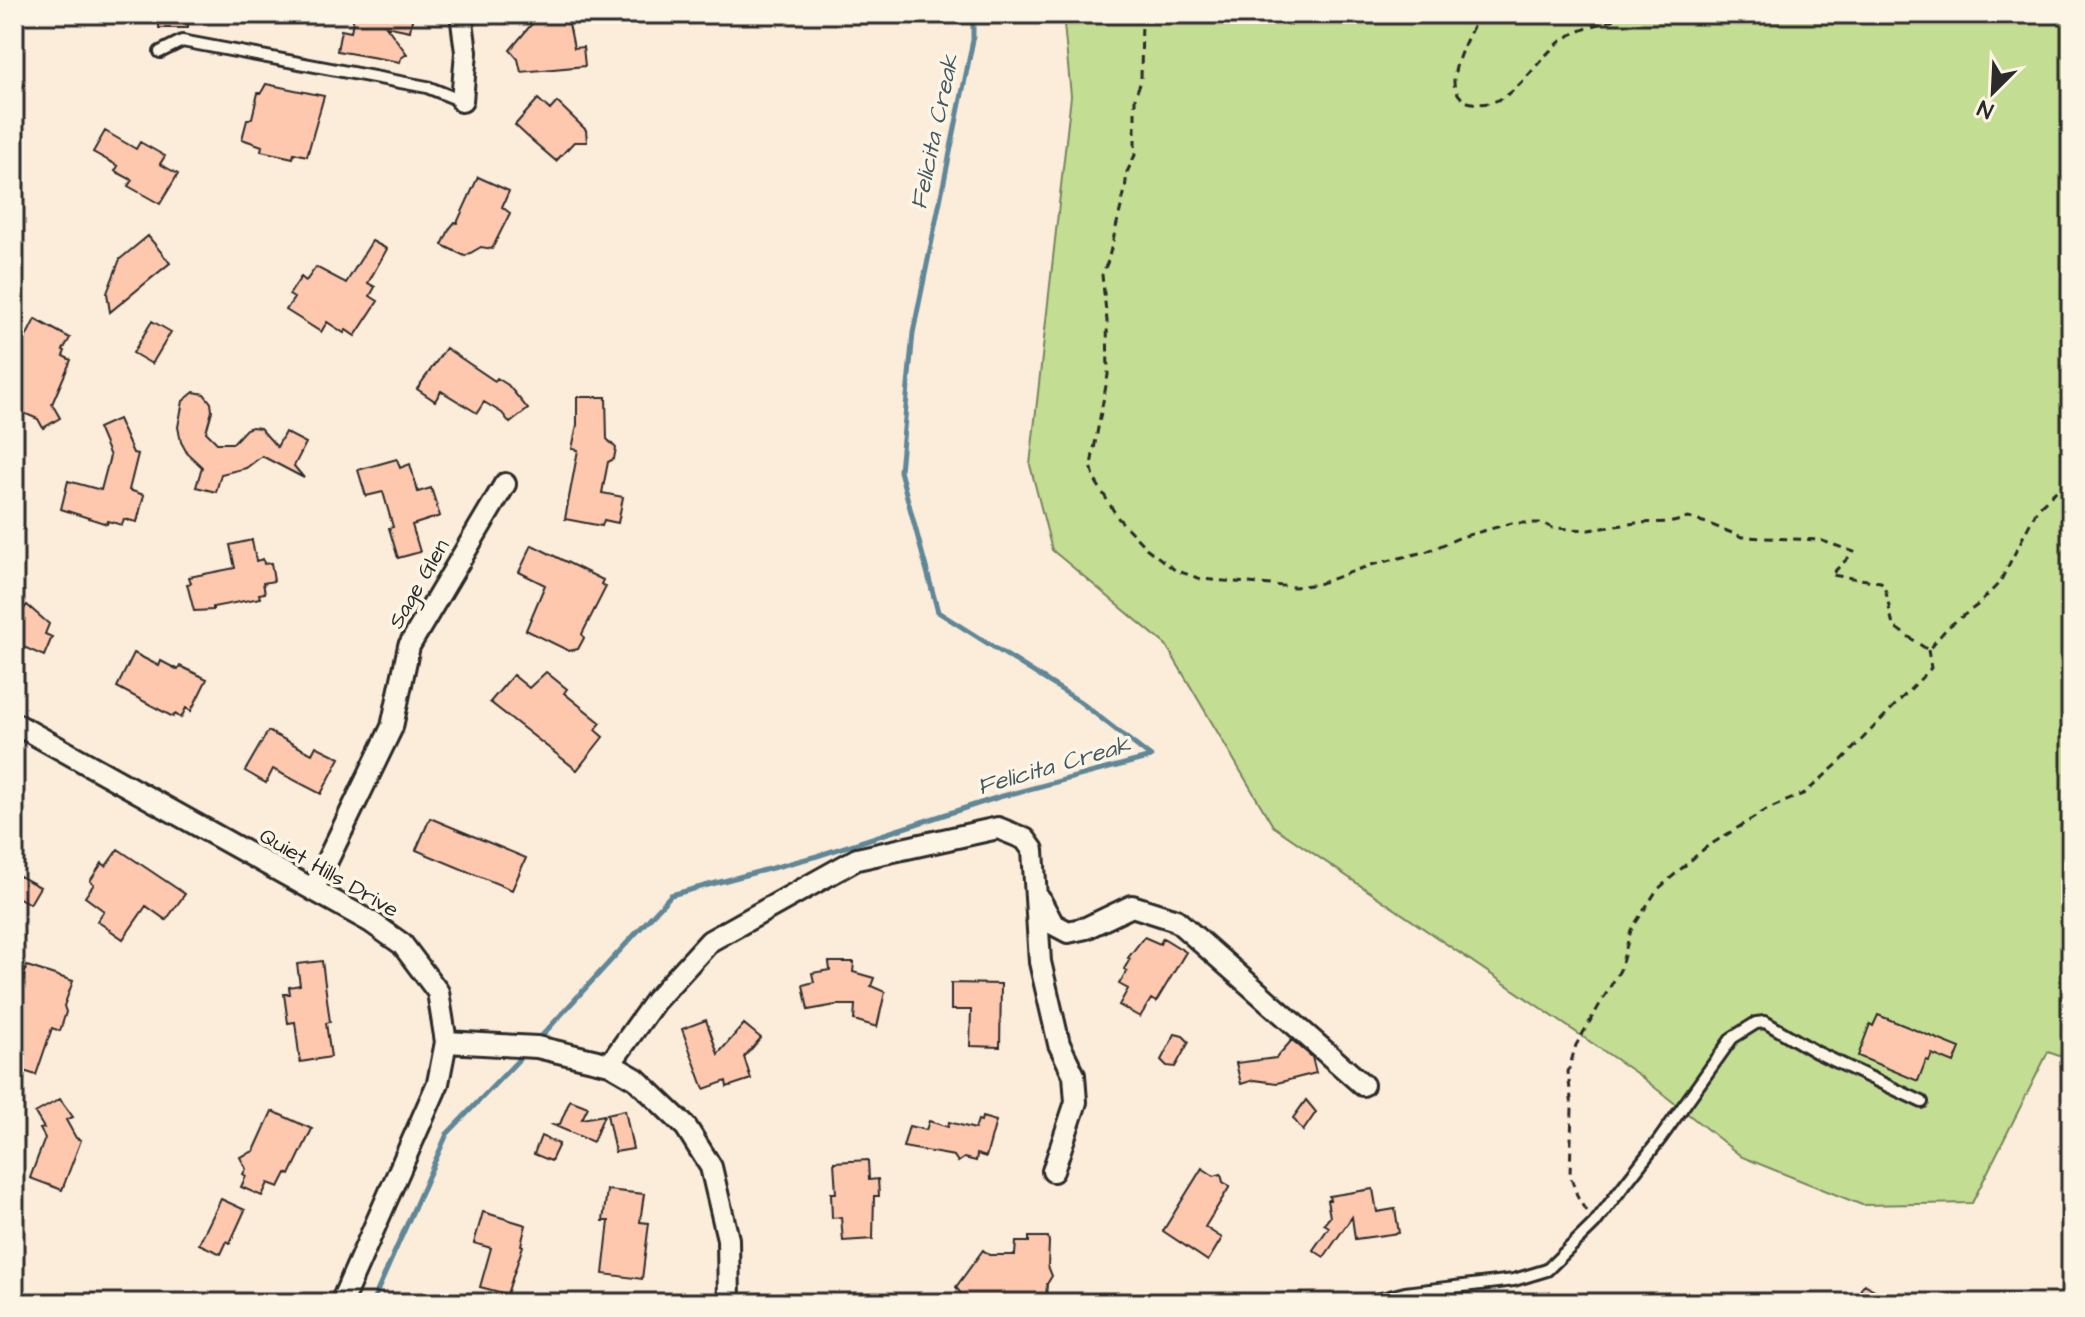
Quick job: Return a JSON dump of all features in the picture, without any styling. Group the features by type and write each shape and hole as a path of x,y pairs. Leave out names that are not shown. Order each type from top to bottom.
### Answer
{"street":[{"path":"461,14 466,52 462,101"},
{"name":"Sage Glen","path":"313,890 392,727 409,646 505,484"},
{"name":"Quiet Hills Drive","path":"14,723 371,922 402,944 438,992 446,1042 438,1083 341,1303"},
{"path":"610,1064 655,1001 710,941 857,859 998,828 1025,839 1033,850 1040,962 1059,1044 1074,1075 1076,1102 1053,1171"},
{"path":"1036,893 1053,924 1068,932 1086,928 1132,906 1176,920 1363,1085"},
{"path":"446,1042 537,1047 610,1064 636,1079 686,1127 711,1167 728,1239 729,1303"}],"lane":[{"path":"160,52 182,41 427,87 462,101"},
{"path":"1366,1303 1405,1293 1531,1277 1547,1270 1594,1224 1732,1038 1756,1023 1765,1022 1816,1052 1922,1102"}],"path":[{"path":"1142,14 1141,81 1135,97 1135,155 1127,172 1108,261 1102,275 1108,375 1091,465 1095,480 1118,518 1146,548 1175,570 1201,579 1295,587 1318,584 1512,523 1542,523 1553,528 1589,530 1688,518 1742,537 1820,540 1854,552 1831,575 1881,582 1893,626 1928,650 1931,668 1841,761 1805,793 1768,809 1705,848 1657,890 1631,930 1620,970 1576,1045 1568,1072 1572,1108 1570,1175 1578,1198 1594,1224"},
{"path":"1480,14 1464,44 1453,80 1456,92 1466,102 1480,105 1495,102 1510,93 1567,37 1632,14"},
{"path":"1928,650 1948,627 1979,604 2000,582 2038,508 2071,477"}],"green space":[{"path":"1063,14 2071,14 2071,1060 2048,1052 1972,1203 1862,1205 1742,1157 1639,1075 1273,826 1166,645 1052,550 1030,465 1071,96"}],"building":[{"path":"159,14 188,14 188,28 159,28"},
{"path":"354,14 413,14 410,31 386,26 407,54 400,62 337,51 341,30 351,32"},
{"path":"540,14 567,14 574,48 583,47 585,66 521,72 518,59 510,50"},
{"path":"266,84 324,96 307,156 294,153 293,158 261,151 262,146 242,139 247,120 252,118 258,93"},
{"path":"538,99 550,110 557,102 586,130 587,142 574,142 556,161 528,137 515,125"},
{"path":"105,131 136,149 140,142 165,156 160,164 178,174 160,204 128,186 132,180 115,171 118,166 93,152"},
{"path":"478,177 509,191 502,207 510,213 492,249 481,247 465,256 442,245 450,228 457,223"},
{"path":"148,236 170,263 110,312 107,293 120,259"},
{"path":"372,241 387,249 368,283 375,287 370,296 378,301 355,336 327,322 321,332 286,310 294,298 289,295 301,277 306,281 316,267 346,283"},
{"path":"35,319 70,338 63,356 71,360 52,404 60,418 43,428 38,419 14,409 14,371 20,357 17,355"},
{"path":"152,321 171,332 152,364 133,353"},
{"path":"446,348 495,381 497,378 508,385 528,409 510,423 502,413 484,402 477,413 441,391 435,401 417,389"},
{"path":"194,392 204,394 211,403 206,432 217,443 233,443 252,427 260,428 277,447 285,432 306,443 294,466 304,478 262,456 246,468 221,474 216,492 196,487 202,467 187,453 178,427 183,401"},
{"path":"577,397 606,397 607,439 616,448 614,459 608,462 602,493 623,497 618,523 604,520 602,526 565,519 578,450 572,449 577,425"},
{"path":"118,419 133,453 138,454 129,490 144,495 137,522 124,519 122,525 108,521 107,524 61,509 68,481 101,490 110,456 98,428"},
{"path":"397,459 400,468 410,464 418,492 431,488 440,516 412,525 420,552 398,558 383,492 366,496 358,470"},
{"path":"252,540 256,561 263,559 264,564 271,563 274,581 263,583 265,593 259,594 260,598 213,607 213,610 194,611 187,584 191,583 189,577 235,568 230,545"},
{"path":"532,545 603,580 601,584 606,587 582,634 584,638 578,649 569,651 526,630 545,585 519,572"},
{"path":"14,596 22,611 27,605 49,624 45,634 52,637 44,656 14,640"},
{"path":"134,653 159,666 161,661 178,670 180,666 207,679 191,711 186,708 181,718 175,714 173,717 117,687"},
{"path":"546,672 567,689 564,693 601,723 595,730 603,737 577,770 490,702 513,675 529,688"},
{"path":"268,731 312,754 316,746 340,758 321,794 273,769 266,783 245,771"},
{"path":"430,818 526,858 512,890 416,850"},
{"path":"118,849 185,894 166,920 146,906 123,939 97,921 104,911 85,897 94,884 90,881 102,863 106,866"},
{"path":"14,873 40,887 30,904 14,895"},
{"path":"1144,937 1160,944 1163,938 1186,952 1156,1002 1151,999 1140,1017 1119,1005 1128,989 1119,984 1127,971 1124,969 1128,958"},
{"path":"322,961 331,1057 300,1062 295,1022 288,1023 284,994 290,994 289,987 300,985 297,964"},
{"path":"829,962 854,962 853,972 874,978 871,986 885,992 877,1027 854,1020 855,1005 808,1010 803,985 814,982 812,973 830,970"},
{"path":"27,966 73,981 64,1006 66,1012 60,1031 52,1028 36,1075 14,1068 14,995 17,996"},
{"path":"951,983 1001,984 1000,1047 970,1046 971,1010 951,1010"},
{"path":"1878,1015 1960,1048 1954,1063 1932,1054 1929,1061 1926,1060 1918,1081 1858,1056 1870,1024 1873,1026"},
{"path":"706,1020 718,1054 744,1024 761,1038 744,1057 751,1079 727,1087 726,1081 704,1089 682,1029"},
{"path":"1175,1034 1189,1042 1175,1067 1167,1066 1161,1060"},
{"path":"1292,1040 1312,1057 1316,1073 1277,1083 1254,1080 1241,1084 1236,1063 1276,1058"},
{"path":"60,1099 73,1117 66,1120 76,1138 81,1140 62,1190 30,1178 45,1138 40,1129 44,1128 35,1113"},
{"path":"570,1100 588,1107 582,1119 604,1115 593,1142 553,1125 560,1124"},
{"path":"1306,1100 1316,1112 1303,1131 1293,1118"},
{"path":"625,1110 633,1149 615,1152 607,1114"},
{"path":"272,1111 312,1129 290,1175 286,1173 279,1187 268,1183 262,1196 241,1187 246,1169 240,1157 254,1151"},
{"path":"982,1117 996,1121 986,1157 977,1154 976,1161 964,1158 958,1162 954,1156 903,1147 909,1126 926,1130 929,1121 948,1127 949,1122 975,1129"},
{"path":"541,1136 559,1144 551,1161 534,1154"},
{"path":"868,1160 869,1180 878,1179 879,1196 874,1196 873,1239 843,1241 841,1217 832,1218 831,1193 836,1193 834,1162"},
{"path":"1202,1168 1214,1176 1221,1174 1223,1182 1230,1186 1205,1227 1222,1238 1208,1261 1163,1231"},
{"path":"1373,1189 1377,1212 1395,1209 1399,1233 1355,1239 1352,1217 1324,1257 1313,1250 1329,1227 1324,1224 1330,1217 1329,1196"},
{"path":"607,1190 644,1194 640,1222 649,1223 642,1279 603,1274 609,1221 603,1221"},
{"path":"221,1199 245,1210 230,1243 227,1241 221,1254 199,1244"},
{"path":"483,1212 526,1225 523,1246 507,1294 480,1287 491,1248 474,1243"},
{"path":"1029,1237 1048,1237 1048,1266 1052,1276 1047,1284 1046,1298 992,1297 994,1303 968,1303 956,1287 983,1250 989,1255 1015,1255 1016,1242 1029,1242"},
{"path":"1864,1284 1897,1303 1853,1303"}],"waterway":[{"name":"Felicita Creak","path":"536,1042 671,895 817,856 999,797 1151,757 1079,701 938,612 900,471 913,333 973,40 973,14"},
{"name":"Felicita Creak","path":"372,1303 447,1134 526,1052"}]}
